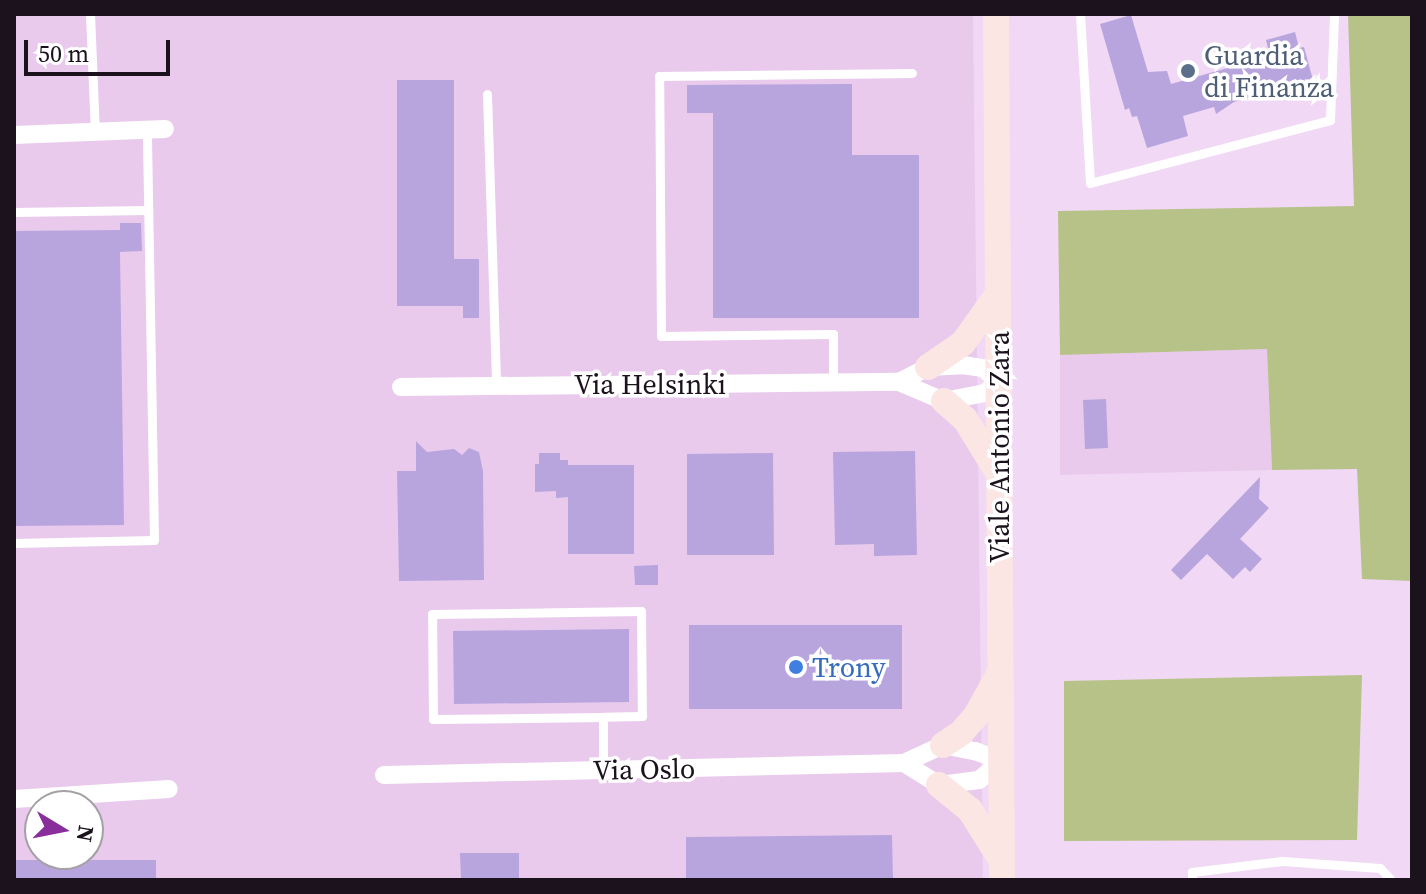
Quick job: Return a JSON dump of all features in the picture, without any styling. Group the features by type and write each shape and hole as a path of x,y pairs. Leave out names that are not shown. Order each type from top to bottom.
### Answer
{"main road":[{"name":"Viale Antonio Zara","path":"996,14 1002,870"},
{"path":"928,367 963,343 998,294"},
{"path":"944,401 965,419 999,475"},
{"path":"943,745 961,733 976,716 1000,671"},
{"path":"939,785 970,810 1002,870"}],"street":[{"path":"14,135 156,129"},
{"name":"Via Helsinki","path":"899,382 928,367 963,365 983,368 998,381"},
{"path":"944,401 985,393 998,381"},
{"name":"Via Helsinki","path":"401,387 899,382 944,401"},
{"path":"904,763 939,785 979,780 1001,761 975,751 943,745"},
{"name":"Via Oslo","path":"384,775 904,763 943,745"},
{"path":"14,799 169,789"}],"lane":[{"path":"90,14 95,131"},
{"path":"1080,14 1090,183 1330,120 1334,14"},
{"path":"833,382 833,334 661,336 659,76 912,73"},
{"path":"487,94 496,385"},
{"path":"14,543 154,540 148,210 156,129"},
{"path":"14,212 148,210"},
{"path":"641,611 642,716 603,717 433,719 432,614 641,611"},
{"path":"603,717 603,770"},
{"path":"1192,880 1192,872 1282,861 1380,868 1391,880"}],"shaded area":[{"path":"14,14 973,14 983,880 14,880"},
{"path":"1267,349 1272,470 1060,475 1060,355"}],"green space":[{"path":"1348,14 1412,14 1412,581 1362,579 1357,469 1272,470 1267,349 1060,355 1058,211 1354,206"},
{"path":"1362,675 1357,840 1064,841 1064,681"}],"building":[{"name":"Guardia di Finanza","path":"1131,15 1148,72 1167,71 1171,84 1270,56 1266,40 1295,32 1299,48 1304,47 1313,80 1295,85 1297,91 1275,91 1234,102 1216,114 1214,107 1183,116 1188,136 1147,148 1137,116 1132,117 1129,108 1125,110 1100,24"},
{"path":"397,80 454,80 454,259 479,259 479,318 463,318 463,306 397,306"},
{"path":"852,84 852,155 919,155 919,318 713,318 713,113 687,113 687,85"},
{"path":"120,223 141,223 142,251 120,252 124,525 14,526 14,231 120,230"},
{"path":"1106,399 1108,448 1085,449 1083,400"},
{"path":"416,441 427,452 454,449 462,455 469,448 479,452 483,471 484,580 399,581 397,471 416,471"},
{"path":"915,451 917,555 874,556 874,544 835,545 833,452"},
{"path":"539,453 560,453 560,460 568,460 568,465 634,465 634,554 568,554 568,497 556,498 556,491 535,492 535,464 539,464"},
{"path":"773,453 774,555 687,555 687,454"},
{"path":"1260,477 1259,499 1269,508 1240,539 1262,559 1250,572 1245,567 1233,579 1207,554 1181,580 1171,570"},
{"path":"658,565 658,585 635,585 634,566"},
{"name":"Trony","path":"689,625 902,625 902,709 689,709"},
{"path":"629,629 629,702 454,704 453,631"},
{"path":"892,835 893,880 686,880 686,837"},
{"path":"460,853 519,853 519,880 461,880"},
{"path":"15,860 24,860 24,870 104,870 104,860 156,860 156,880 15,880"}],"place":[{"name":"Guardia di Finanza","path":"1188,71"},
{"name":"Trony","path":"796,667"}]}
